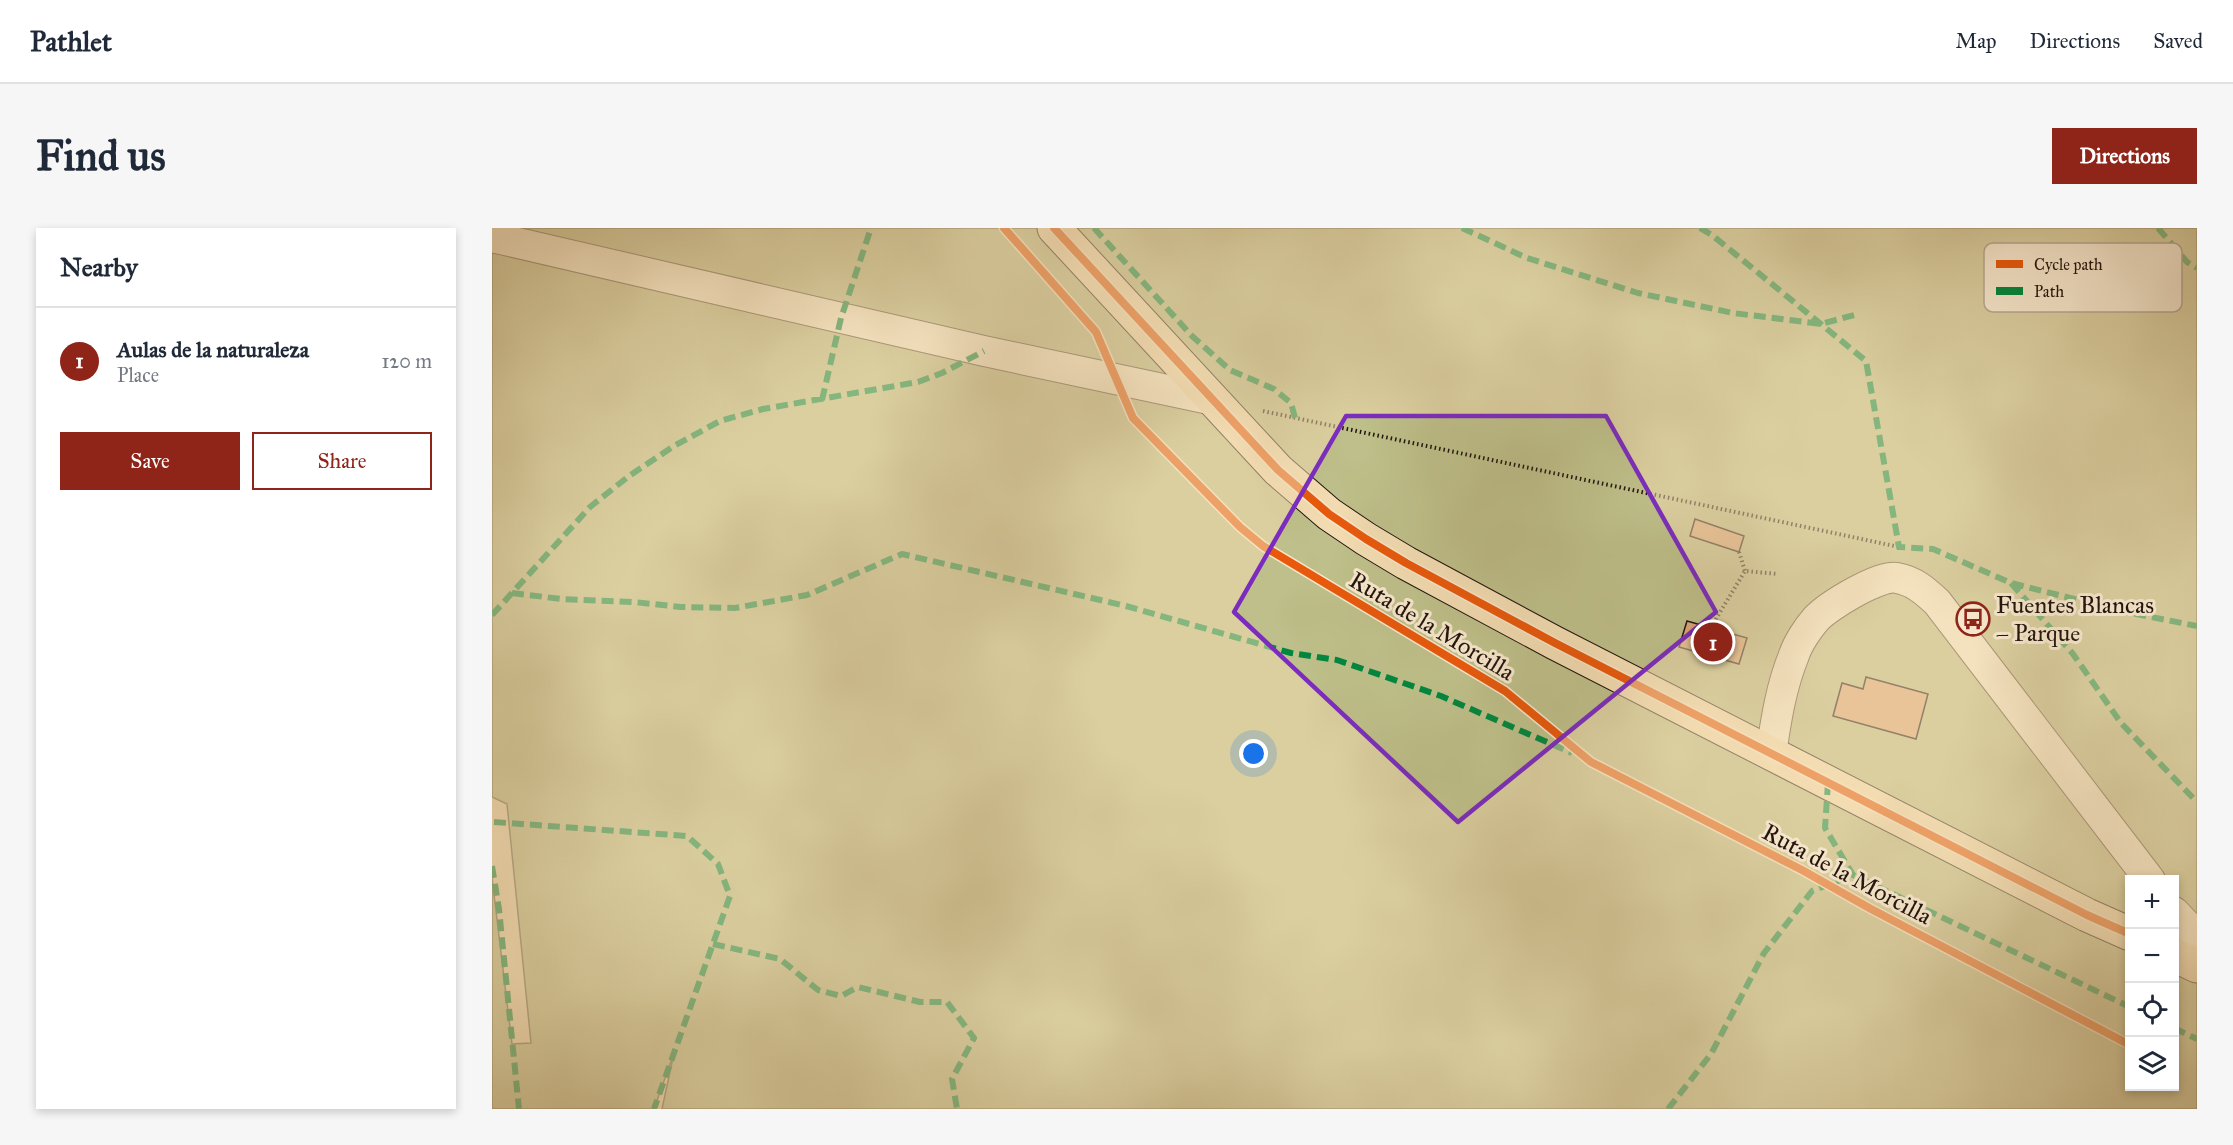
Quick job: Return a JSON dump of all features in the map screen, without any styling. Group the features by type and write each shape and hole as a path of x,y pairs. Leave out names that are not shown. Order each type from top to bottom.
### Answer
{"main road":[{"path":"1054,228 1278,470 1329,514 1366,539 1545,638 2125,931"},
{"path":"2179,957 2197,966"}],"lane":[{"path":"492,237 973,348 1214,400"},
{"path":"1771,754 1780,695 1795,652 1817,619 1849,596 1878,582 1896,577 1919,586 1936,602 2147,875"},
{"path":"2179,916 2197,936"}],"path":[{"path":"1214,400 1899,547"},
{"path":"1711,627 1745,571 1739,552"},
{"path":"1745,571 1778,574"}],"highlighted area":[{"path":"1346,416 1606,416 1716,612 1458,822 1234,612"}],"green space":[{"path":"492,228 2197,228 2197,1109 662,1109 674,1053 654,1109 492,1109 492,878 512,1044 531,1043 507,804 492,797"}],"building":[{"path":"1695,519 1744,536 1739,552 1690,536"},
{"path":"1687,621 1747,638 1739,664 1679,647"},
{"path":"1866,677 1928,694 1916,739 1833,716 1842,683 1863,689"}],"marked path":[{"path":"822,400 841,318 871,228"},
{"path":"1094,228 1192,336 1230,370 1274,389 1291,403 1295,418"},
{"path":"1462,228 1527,258 1638,293 1733,313 1821,324 1858,314"},
{"path":"1700,228 1712,235 1866,361 1899,547 1933,549 2011,583 2126,612 2197,626"},
{"path":"2158,228 2171,243"},
{"path":"2182,256 2197,268"},
{"path":"492,615 590,507 629,476 674,446 720,421 763,409 918,382 942,373 984,351"},
{"path":"512,593 561,599 735,608 807,595 902,554 1126,606 1291,653 1337,660 1441,696 1572,753"},
{"path":"2011,583 2073,654 2121,723 2197,802"},
{"path":"1828,783 1825,828 1853,875 2125,1005"},
{"path":"494,822 687,836 718,864 730,896 654,1109"},
{"path":"492,866 499,909 519,1109"},
{"path":"1668,1109 1711,1054 1764,953 1812,891 1853,875"},
{"path":"713,944 780,959 818,990 841,996 858,987 920,1002 947,1002 974,1038 952,1079 957,1109"},
{"path":"2179,1030 2197,1039"}],"cycle path":[{"name":"Ruta de la Morcilla","path":"1004,228 1096,332 1133,418 1240,527 1263,546 1505,691 1591,762 1802,870 1871,909 2125,1042"},
{"path":"1054,228 1278,470 1329,514 1366,539 1555,643 2087,915 2125,932"}],"place":[{"name":"Fuentes Blancas – Parque","path":"1973,619"},
{"name":"Aulas de la naturaleza","path":"1713,642"}]}
